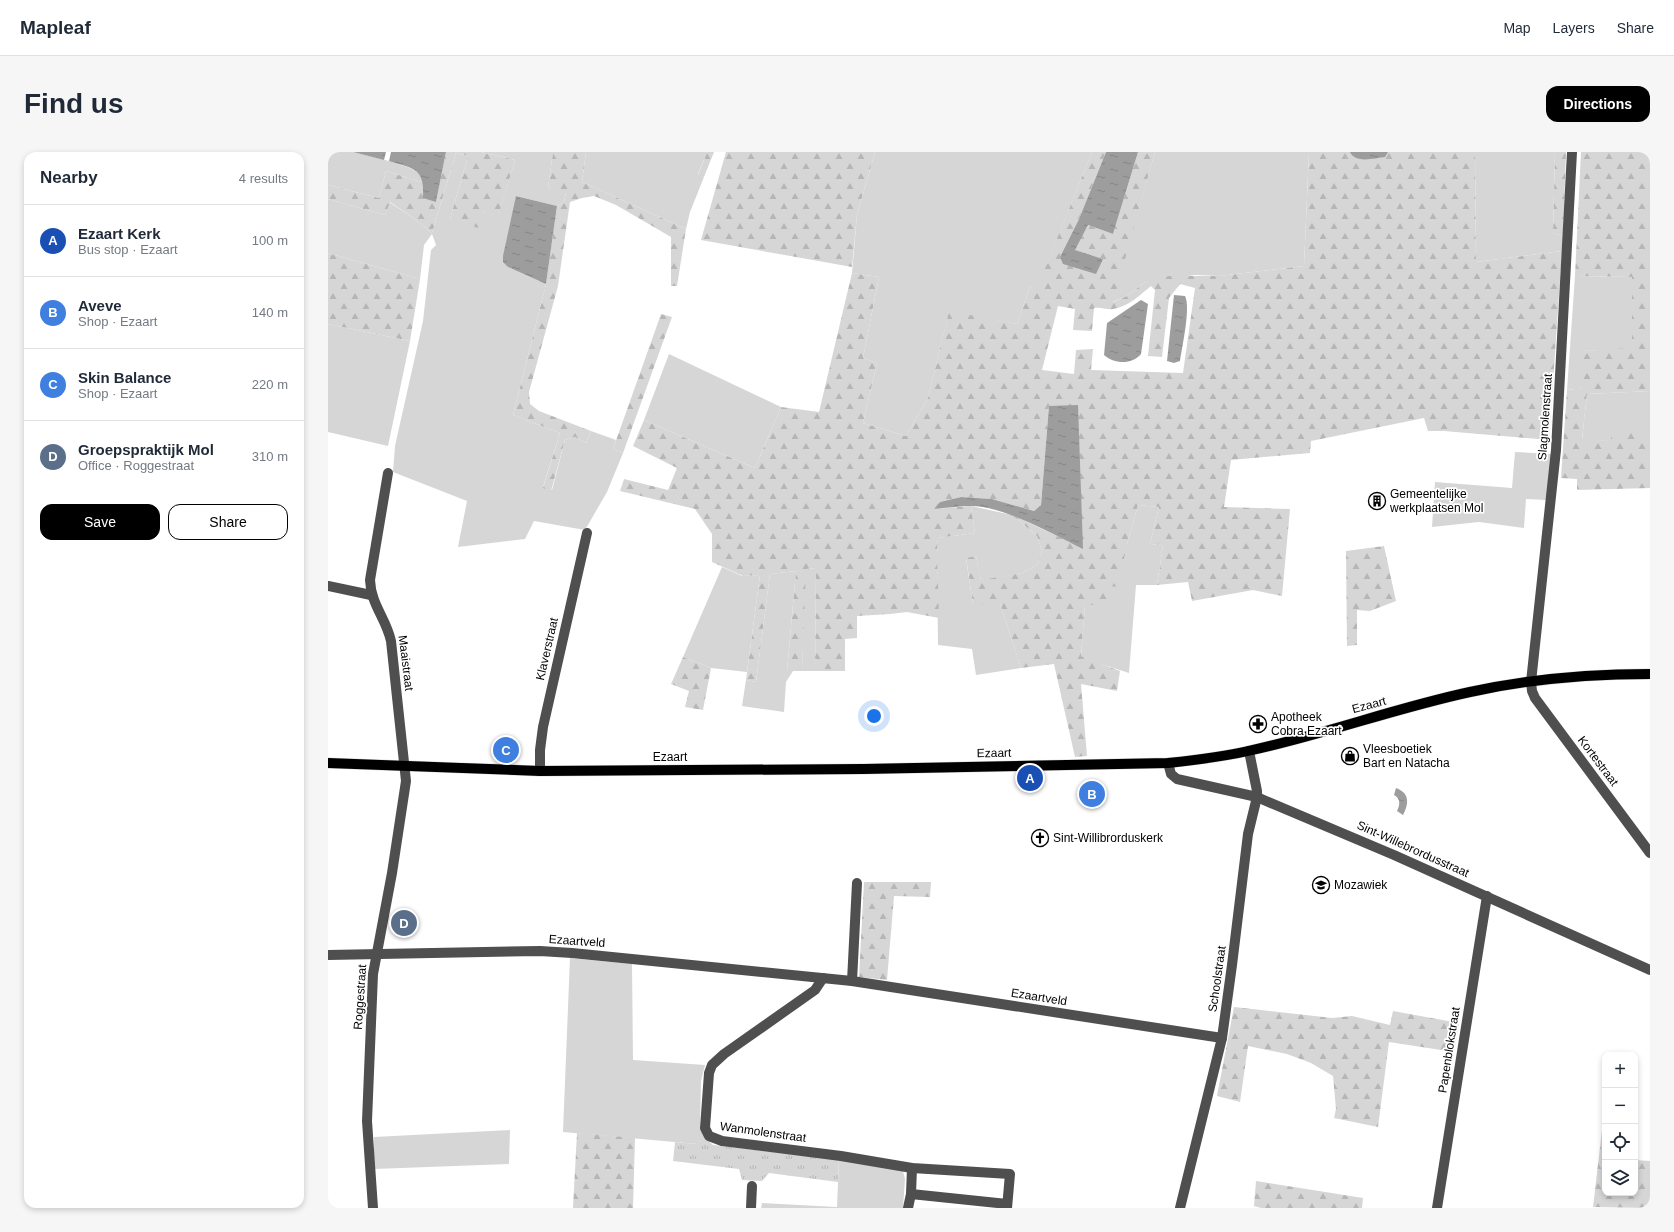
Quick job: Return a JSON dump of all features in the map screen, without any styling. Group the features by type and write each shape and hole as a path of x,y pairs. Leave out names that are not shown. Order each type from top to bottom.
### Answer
{"main road":[{"name":"Ezaart","path":"328,763 540,771 863,769 1168,763 1249,751 1470,692 1531,682 1595,676 1650,674"}],"street":[{"name":"Slagmolenstraat","path":"1531,682 1556,450 1572,152"},
{"name":"Maaistraat","path":"388,473 370,580 371,596 388,629 391,641 404,767"},
{"name":"Klaverstraat","path":"540,771 540,750 546,712 587,533"},
{"path":"328,586 371,596"},
{"name":"Kortestraat","path":"1531,682 1532,691 1535,698 1650,853"},
{"name":"Schoolstraat","path":"1180,1208 1222,1038 1248,834 1257,797 1249,751"},
{"name":"Sint-Willebrordusstraat","path":"1168,763 1171,774 1177,779 1257,797 1346,834 1487,896 1650,970"},
{"name":"Roggestraat","path":"373,1208 367,1121 373,974 376,954 380,943 406,781 404,767"},
{"path":"852,982 857,883"},
{"name":"Papenblokstraat","path":"1437,1208 1487,896"},
{"name":"Ezaartveld","path":"328,955 540,951 572,953 823,978 1222,1038"},
{"name":"Wanmolenstraat","path":"823,978 815,990 732,1048 717,1059 712,1065 709,1073 705,1128 709,1136 722,1141 841,1156 912,1168 1010,1174 1007,1206 911,1194"},
{"path":"908,1208 911,1194 912,1168"},
{"path":"751,1208 752,1186"}],"green space":[{"path":"328,152 353,152 389,161 410,168 420,174 424,183 386,171 379,198 328,185"},
{"path":"446,152 481,152 515,160 498,217 482,212 478,228 450,219 468,156 456,153 432,233 390,202 385,215 328,199 328,185 379,198 386,171 424,183 436,202"},
{"path":"481,152 553,152 548,188 566,192 564,202 557,206 516,196 508,267 546,284 513,415 560,433 543,487 552,490 565,440 575,437 586,443 591,431 616,440 613,449 623,453 607,492 585,530 534,521 525,539 458,547 467,501 393,472 395,446 423,321 431,250 436,245 432,234 424,245 420,279 328,253 328,199 385,215 389,202 412,217 432,233 456,153 468,156 450,219 482,212 498,216 515,160"},
{"path":"553,152 586,152 582,182 686,229 677,286 671,286 671,237 616,205 594,196 570,202 558,286 529,392 530,404 539,411 591,431 586,443 575,437 565,440 551,491 543,488 560,433 513,415 546,284 557,206 564,202 566,193 548,188"},
{"path":"586,152 707,152 698,174 704,177 690,212 686,229 582,182"},
{"path":"707,152 714,152 704,177 698,175"},
{"path":"726,152 875,152 857,215 852,267 701,240"},
{"path":"875,152 1092,152 1037,289 1030,286 1017,324 949,312 928,398 906,436 863,423 877,363 863,358 879,277 852,273 857,215"},
{"path":"1092,152 1106,152 1079,219 1060,257 1103,259 1074,250 1088,225 1113,234 1138,152 1155,152 1113,302 1127,296 1145,282 1169,276 1219,276 1304,266 1309,152 1475,152 1476,262 1562,251 1549,440 1428,431 1424,418 1311,441 1310,453 1231,460 1224,507 1290,509 1282,596 1253,590 1192,601 1188,582 1157,585 1163,545 1150,544 1159,507 1138,505 1127,544 1118,587 1110,586 1106,605 1085,605 1081,656 1120,671 1117,691 1081,684 1087,756 1075,757 1054,664 1021,668 1000,604 973,604 966,558 976,556 981,580 1022,573 1037,565 1042,551 1037,536 1012,515 1083,548 1049,406 1041,505 1034,511 992,499 961,497 940,502 934,509 971,506 975,533 938,538 939,618 907,612 857,616 857,638 845,639 845,671 815,671 816,568 806,569 802,671 787,671 796,571 770,574 756,682 746,680 760,575 743,576 712,562 712,534 695,509 620,491 624,479 668,490 677,468 633,446 644,420 755,468 781,407 819,412 852,273 879,277 863,358 877,363 863,423 906,436 928,398 949,311 1017,324 1030,286 1037,288","holes":["1180,284 1195,288 1183,373 1091,370 1093,349 1076,350 1074,374 1042,370 1058,306 1075,309 1073,330 1092,331 1094,308 1111,309 1124,306 1151,286 1155,290 1148,356 1162,357 1169,298"]},
{"path":"1155,152 1309,152 1304,266 1219,276 1195,275 1145,282 1127,296 1112,302"},
{"path":"1475,152 1555,152 1553,233 1563,236 1562,251 1476,262"},
{"path":"1555,152 1566,152 1563,236 1553,233"},
{"path":"1581,152 1650,152 1650,391 1587,394 1582,439 1611,441 1611,429 1650,429 1650,488 1577,490 1577,479 1561,478 1567,390 1583,388 1583,351 1632,348 1632,277 1575,276"},
{"path":"328,253 420,279 410,341 328,324"},
{"path":"1575,276 1632,277 1632,349 1583,351 1583,388 1567,390"},
{"path":"661,314 672,317 623,453 613,449"},
{"path":"328,324 410,341 388,446 328,432"},
{"path":"669,354 781,407 755,468 644,420"},
{"path":"1650,391 1650,429 1611,429 1611,441 1582,440 1587,394"},
{"path":"1515,452 1551,454 1547,500 1526,499 1524,528 1479,522 1432,527 1435,482 1512,488"},
{"path":"1138,505 1159,507 1150,544 1163,545 1157,585 1136,585 1129,673 1081,656 1085,605 1110,586 1127,544"},
{"path":"971,506 1012,515 1037,536 1042,551 1037,565 1022,573 981,581 976,556 966,559 973,604 1000,604 1021,668 976,675 972,649 938,645 938,538 975,533"},
{"path":"1384,546 1396,601 1370,611 1357,610 1357,645 1347,646 1346,551"},
{"path":"722,567 742,576 760,575 747,672 711,668 683,657"},
{"path":"816,568 815,671 802,671 805,569"},
{"path":"796,571 787,671 793,671 786,682 784,712 742,706 746,680 756,682 770,574"},
{"path":"683,657 711,668 703,710 685,707 689,691 671,684"},
{"path":"864,882 931,882 930,897 894,896 887,980 859,977"},
{"path":"570,958 632,964 633,1060 705,1065 701,1081 700,1129 706,1138 697,1144 563,1132"},
{"path":"1234,1007 1332,1018 1352,1016 1390,1025 1393,1011 1459,1023 1454,1052 1389,1042 1378,1127 1334,1118 1336,1109 1333,1076 1311,1063 1287,1054 1248,1046 1240,1102 1217,1096"},
{"path":"510,1130 509,1164 374,1169 374,1137"},
{"path":"1602,1130 1602,1196 1638,1196 1638,1160 1650,1161 1650,1208 1593,1207"},
{"path":"577,1133 635,1138 633,1208 573,1208"},
{"path":"706,1138 713,1145 839,1160 838,1182 769,1173 762,1181 742,1180 739,1169 673,1161 675,1142 696,1144"},
{"path":"839,1160 903,1171 905,1179 903,1208 761,1208 762,1203 837,1207"},
{"path":"1256,1181 1363,1198 1362,1208 1261,1208 1254,1206"}],"water":[{"path":"353,152 386,152 384,160"},
{"path":"391,152 446,152 436,202 423,198 422,181 420,175 416,171 389,161"},
{"path":"1106,152 1138,152 1113,234 1088,225 1075,250 1103,259 1096,274 1063,264 1060,257 1079,219"},
{"path":"1350,152 1388,152 1385,157 1361,159 1356,158"},
{"path":"516,196 557,206 546,284 508,267 503,262"},
{"path":"1174,295 1185,296 1187,301 1187,309 1186,327 1180,361 1174,363 1167,361"},
{"path":"1141,300 1148,304 1141,354 1137,358 1128,362 1118,362 1108,358 1104,355 1107,323"},
{"path":"1078,405 1083,549 1028,522 984,507 971,506 934,509 940,502 961,497 992,499 1034,511 1041,505 1049,406"},
{"path":"1396,788 1404,793 1407,799 1403,815 1397,811 1399,802 1398,798 1394,795"}],"place":[{"name":"Gemeentelijke werkplaatsen Mol","path":"1377,501"},
{"name":"Apotheek Cobra Ezaart","path":"1258,724"},
{"name":"Skin Balance","path":"506,750"},
{"name":"Vleesboetiek Bart en Natacha","path":"1350,756"},
{"name":"Ezaart Kerk","path":"1030,778"},
{"name":"Aveve","path":"1092,794"},
{"name":"Sint-Willibrorduskerk","path":"1040,838"},
{"name":"Mozawiek","path":"1321,885"},
{"name":"Groepspraktijk Mol","path":"404,923"}]}
